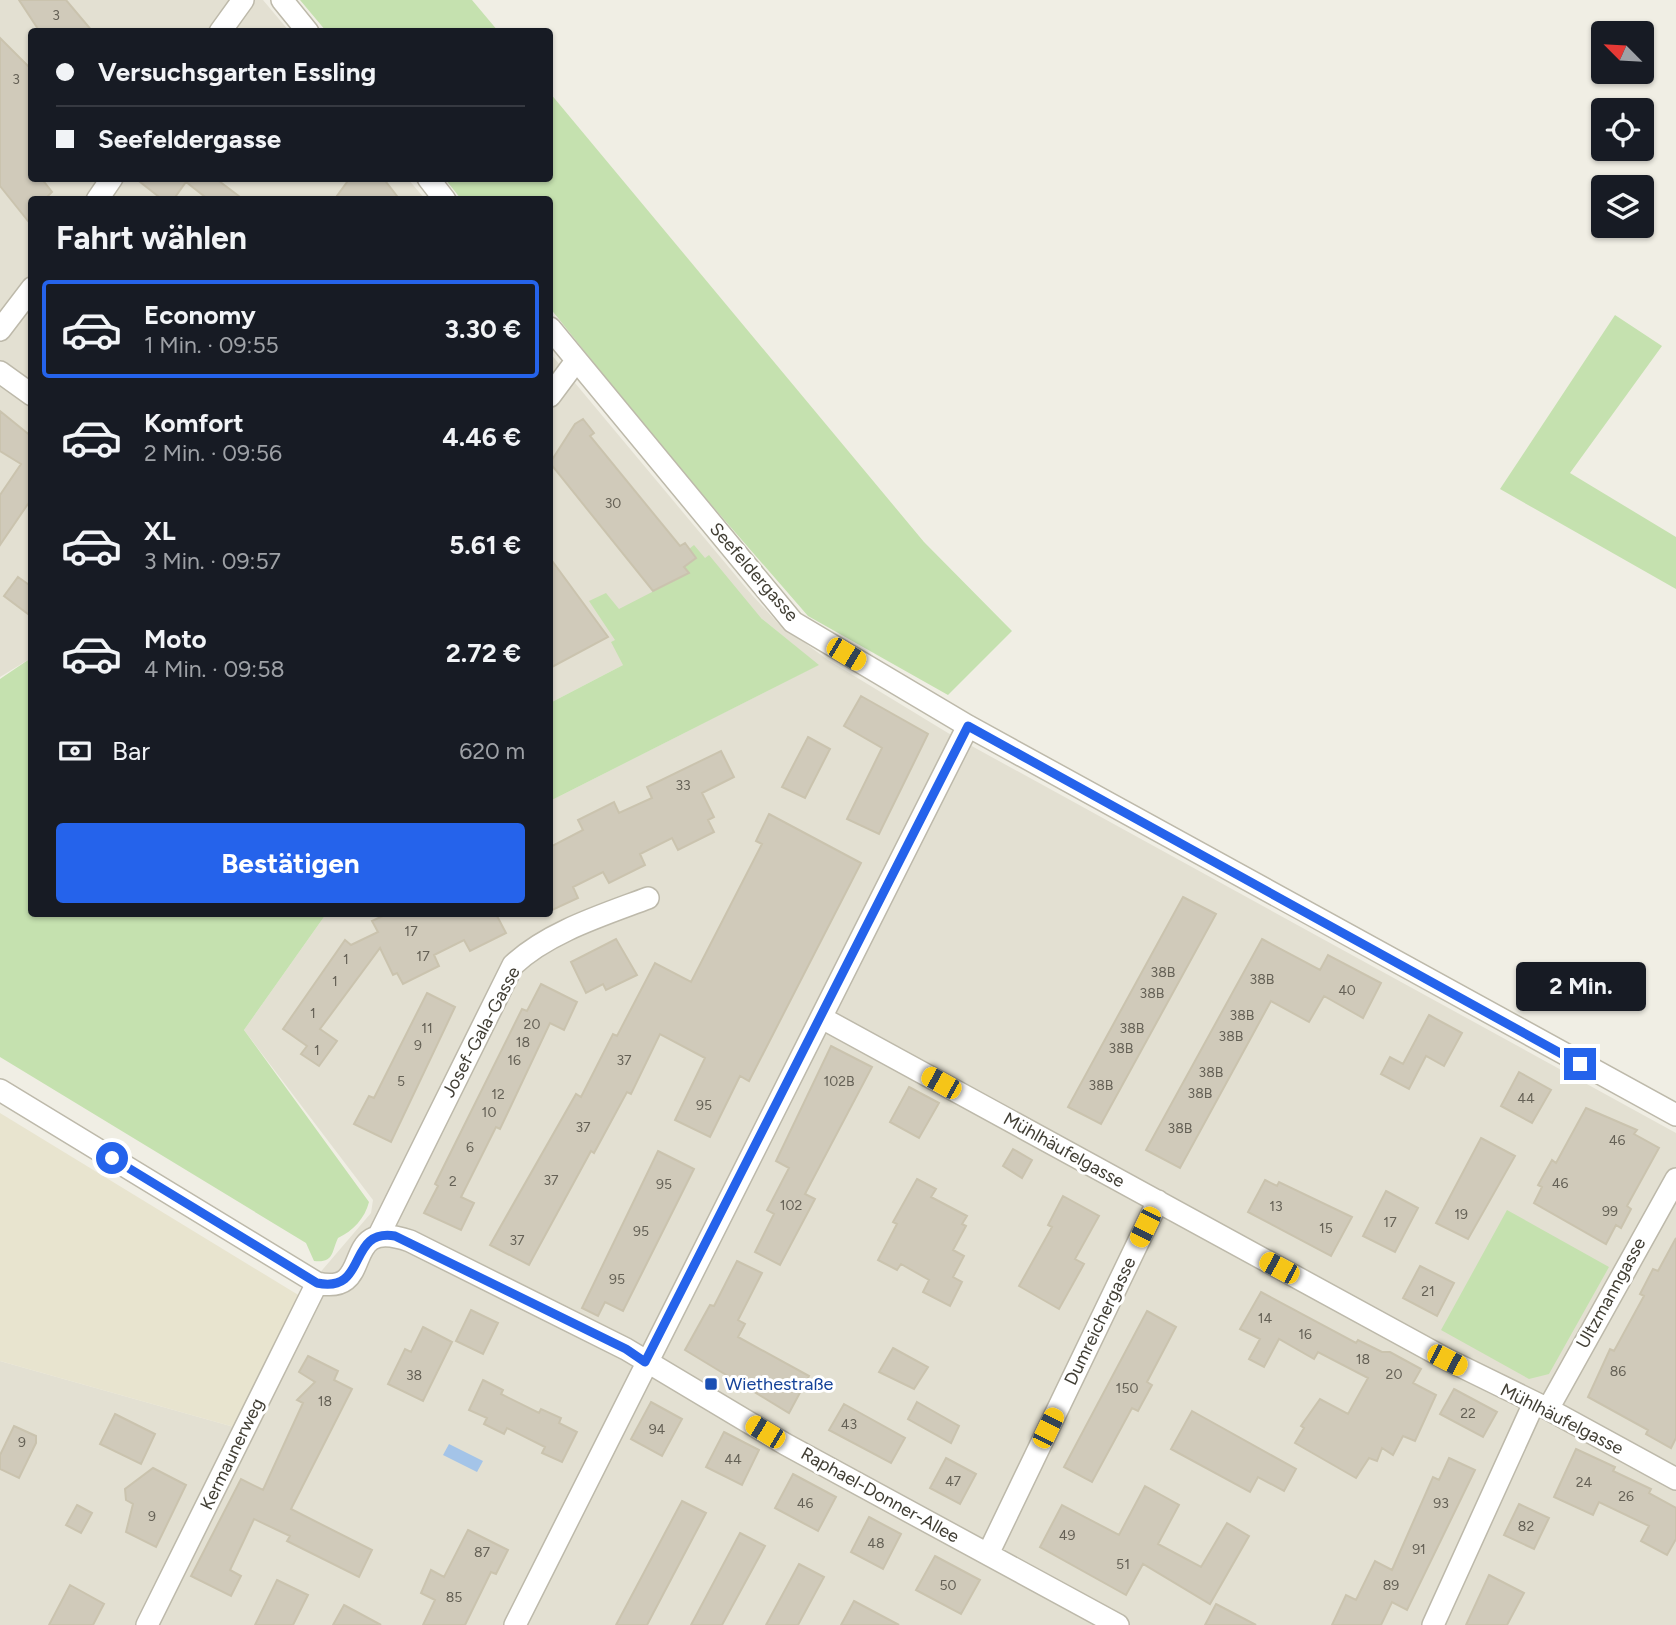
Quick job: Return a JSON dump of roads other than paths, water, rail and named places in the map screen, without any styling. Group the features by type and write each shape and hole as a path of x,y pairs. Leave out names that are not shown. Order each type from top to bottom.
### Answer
{"street":[{"path":"223,28 243,0"},
{"path":"282,0 305,28"},
{"path":"431,182 442,196"},
{"path":"0,330 28,293"},
{"name":"Seefeldergasse","path":"553,332 793,622 968,726 1676,1115"},
{"path":"553,392 576,361"},
{"path":"0,372 28,392"},
{"path":"515,1625 645,1362 968,726"},
{"name":"Josef-Gala-Gasse","path":"380,1233 513,965 536,948 591,920 648,898"},
{"name":"Mühlhäufelgasse","path":"822,1018 1447,1360 1541,1406 1676,1479"},
{"path":"0,1090 317,1283 331,1286 345,1281 370,1238 380,1233"},
{"name":"Ultzmanngasse","path":"1433,1625 1541,1406 1676,1179"},
{"name":"Dumreichergasse","path":"988,1554 1158,1202"},
{"name":"Raphael-Donner-Allee","path":"380,1233 410,1241 626,1349 785,1444 1118,1625"},
{"name":"Kermaunerweg","path":"147,1625 317,1283"}],"water":[{"path":"449,1444 483,1461 477,1472 443,1455"}],"place":[{"name":"Wiethestraße","path":"711,1384"}]}
